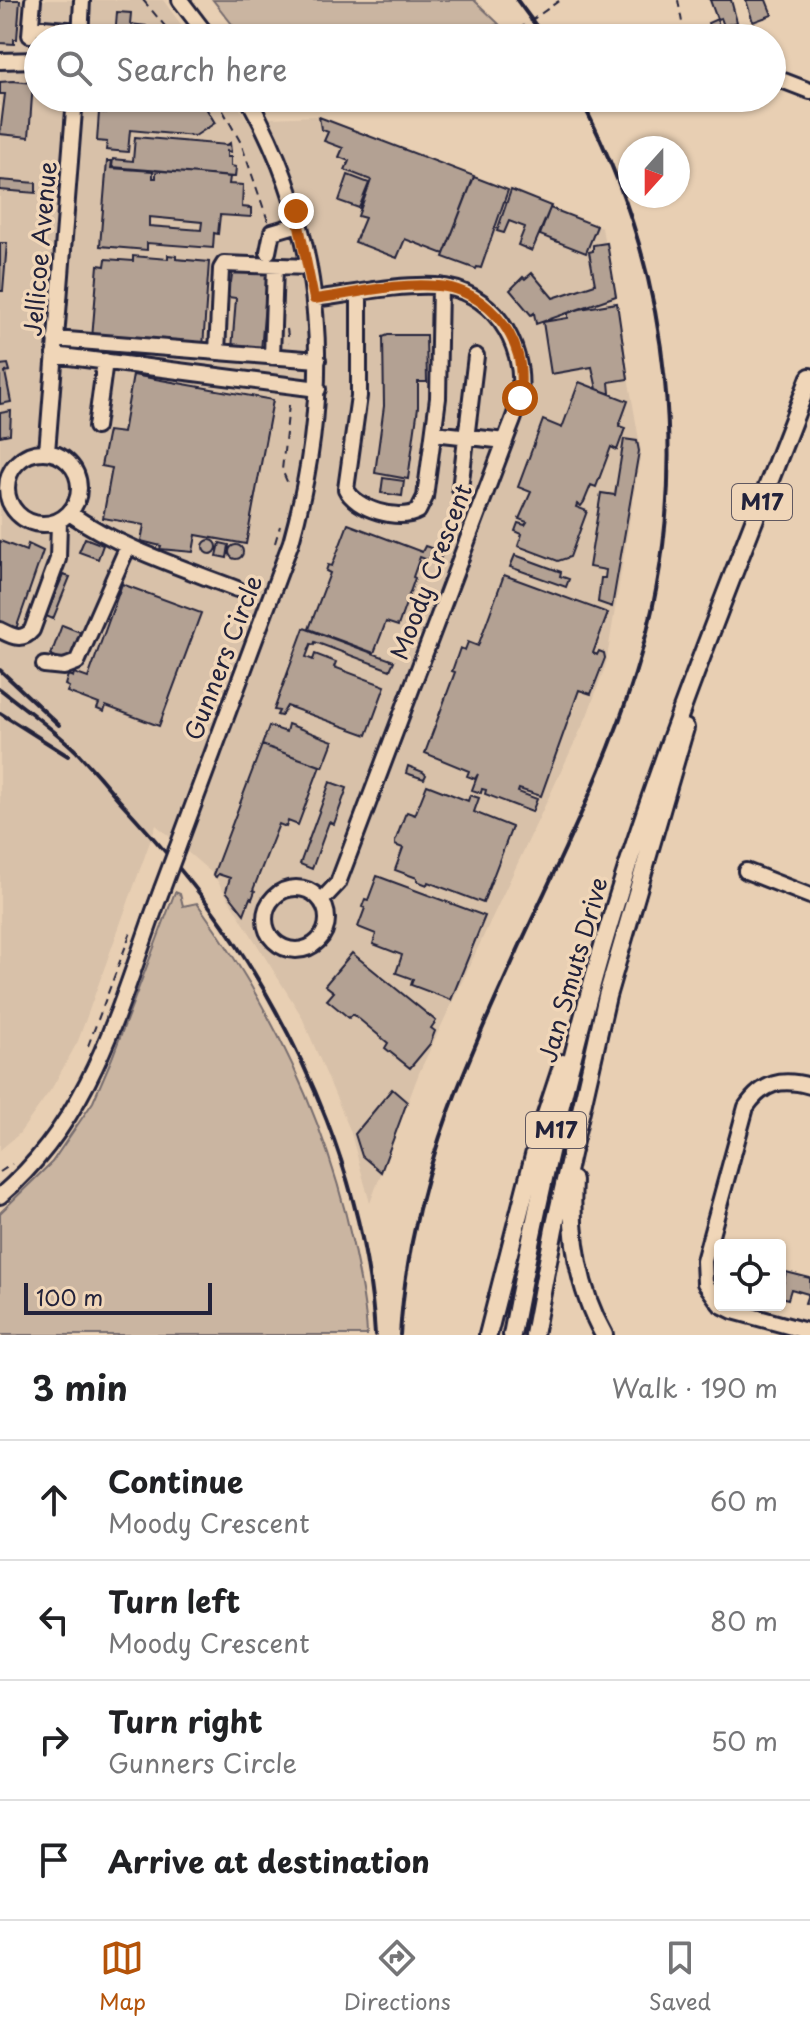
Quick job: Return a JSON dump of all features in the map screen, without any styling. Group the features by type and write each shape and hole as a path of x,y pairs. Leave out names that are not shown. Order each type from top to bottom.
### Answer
{"main road":[{"name":"Jan Smuts Drive","path":"512,1335 531,1233 609,927 668,747 810,377"},
{"name":"Jan Smuts Drive","path":"534,1335 607,996 714,627"},
{"path":"488,1335 542,1126 590,996"},
{"path":"574,1138 572,1215 575,1249 587,1298 604,1335"}],"street":[{"path":"31,24 33,0"},
{"path":"81,24 82,0"},
{"path":"180,0 198,24"},
{"path":"0,61 24,60"},
{"path":"786,82 810,91"},
{"name":"Jellicoe Avenue","path":"47,452 74,112"},
{"name":"Gunners Circle","path":"0,1196 42,1155 78,1103 98,1061 291,542 309,466 318,389 314,299 299,224 274,150 255,112"},
{"path":"272,357 272,232 299,224"},
{"path":"217,352 222,266 225,263 272,259 309,267"},
{"name":"Moody Crescent","path":"314,299 408,286 440,286 470,296 488,307 512,337 519,357 520,398 338,883 322,900"},
{"name":"Moody Crescent","path":"359,294 359,396 346,489 362,506 402,516 418,511 425,497 438,398 440,286"},
{"path":"55,339 318,360"},
{"path":"54,355 318,389"},
{"path":"460,489 476,356"},
{"path":"96,427 105,361"},
{"path":"434,433 505,441"},
{"path":"33,453 59,455 77,475 77,501 64,517 46,524 32,523 11,506 3,480 21,458 33,453"},
{"path":"64,517 237,589"},
{"path":"0,630 19,638 27,636 32,630 58,559 64,517"},
{"path":"44,665 64,667 77,662 128,546"},
{"path":"746,871 810,896"},
{"path":"295,888 304,889 322,900 328,921 325,933 318,942 309,948 290,950 271,938 265,917 274,897 295,888"},
{"path":"714,1295 705,1283 704,1261 746,1107 756,1093 768,1085 782,1081 810,1086"},
{"path":"733,1311 810,1332"}],"path":[{"path":"143,0 163,24"},
{"path":"526,24 559,0"},
{"path":"678,0 682,24"},
{"path":"224,112 241,143 272,232"},
{"path":"286,321 290,348"},
{"path":"289,405 282,470 291,488"},
{"path":"275,544 283,516"},
{"path":"85,1055 131,934"},
{"path":"0,1172 22,1158"}],"shaded area":[{"path":"0,0 163,0 181,24 24,24 24,112 242,112 247,119 315,116 602,228 641,451 606,664 587,716 419,1073 370,1203 350,1130 301,1015 213,874 156,825 78,1041 52,1088 19,1134 0,1150"},
{"path":"213,0 474,0 499,24 232,24"},
{"path":"175,892 180,894 183,906 197,903 224,942 293,1065 328,1153 342,1198 360,1278 367,1335 0,1335 0,1213 52,1162 93,1102"}],"building":[{"path":"0,0 20,0 14,44 0,43"},
{"path":"710,0 731,0 737,22 723,24 721,18 717,19"},
{"path":"746,0 766,0 772,15 753,22"},
{"path":"117,12 131,13 130,24 116,24"},
{"path":"0,82 24,82 24,112 31,112 29,137 0,134 5,94 0,94"},
{"path":"99,112 208,112 215,123 195,136 130,130 128,152 106,150 107,142 97,141"},
{"path":"319,117 474,176 444,254 405,239 397,258 355,242 365,218 358,216 371,180 345,170 349,161 339,157 343,148 324,141 328,132 321,129"},
{"path":"135,137 230,143 231,152 227,151 227,157 231,157 231,166 236,167 235,177 112,167 113,159 133,161"},
{"path":"107,161 112,161 111,168 153,171 153,178 156,178 156,170 230,177 229,184 243,185 242,207 251,208 251,217 220,215 213,248 147,243 147,250 100,246","holes":["149,217 202,222 201,230 149,226"]},
{"path":"348,175 369,183 359,208 339,201"},
{"path":"474,177 508,190 481,268 476,269 443,257"},
{"path":"0,180 36,183 36,193 0,190"},
{"path":"511,190 551,206 532,251 518,245 525,227 509,221 504,233 497,231"},
{"path":"550,208 597,226 586,253 540,235"},
{"path":"0,243 7,243 3,291 0,291"},
{"path":"607,243 616,296 536,324 534,313 531,315 510,290 532,273 553,298 595,284 589,252 593,251 593,245"},
{"path":"168,255 176,256 176,259 209,262 203,347 92,339 98,265 105,266 106,259 133,261 133,256 168,259"},
{"path":"233,267 268,270 267,279 270,280 269,291 266,291 261,351 232,349 236,298 228,297 225,300 221,281 231,282"},
{"path":"617,303 628,379 609,382 608,393 597,389 592,367 551,374 543,322 568,318 568,313 580,309"},
{"path":"426,335 427,382 418,382 418,407 408,479 375,473 384,406 383,337"},
{"path":"8,364 10,371 5,372 11,402 0,404 0,365"},
{"path":"133,375 273,400 246,544 196,535 193,552 160,549 161,546 141,541 144,525 103,518 112,468 101,466 108,431 123,433"},
{"path":"579,382 628,401 619,426 625,428 617,450 611,447 596,487 591,485 584,502 581,506 577,504 576,507 587,511 570,557 558,561 518,546 522,534 515,531 518,523 525,525 527,522 519,519 531,492 518,487 543,420 562,428"},
{"path":"11,411 10,434 0,436 0,413"},
{"path":"624,439 637,441 639,451 612,607 598,602 601,578 605,578 606,570 589,567 601,493 615,495"},
{"path":"383,478 404,481 402,496 381,493"},
{"path":"348,524 422,552 425,546 443,552 438,564 420,557 398,626 386,622 374,653 309,629 330,573 326,571 328,565 332,566"},
{"path":"85,538 103,545 98,559 79,552"},
{"path":"210,540 217,547 210,554 203,547"},
{"path":"0,541 26,551 28,544 43,551 16,629 0,623"},
{"path":"220,543 229,545 227,558 217,556"},
{"path":"236,545 243,552 236,559 229,552"},
{"path":"515,555 561,572 560,576 569,579 566,587 510,567"},
{"path":"63,575 70,577 53,619 46,616"},
{"path":"504,575 608,613 593,653 604,653 605,658 591,694 579,690 541,796 519,789 518,792 537,799 532,812 485,794 486,790 482,789 481,793 472,790 478,774 475,779 467,776 469,771 425,753 455,672 452,671 460,648 465,650 468,642 478,646"},
{"path":"122,584 201,613 159,726 106,706 104,712 97,709 99,704 67,692 69,687 65,685 68,675 73,677 74,673 88,678"},
{"path":"62,625 80,632 69,662 51,655"},
{"path":"304,628 394,661 390,670 315,642 311,644 306,657 313,660 315,654 336,662 334,667 385,686 367,735 287,706 281,716 277,715 279,711 274,710"},
{"path":"288,724 333,741 323,767 262,745 269,726 286,732"},
{"path":"262,745 320,766 298,825 288,821 286,827 279,824 244,914 226,891 230,878 213,875"},
{"path":"408,766 423,772 426,775 424,779 406,773"},
{"path":"330,782 347,788 334,824 329,822 312,869 300,864"},
{"path":"427,785 468,801 470,795 479,798 474,812 512,827 483,903 428,882 427,885 395,870 403,848 395,842 405,815 407,812 415,815"},
{"path":"377,876 485,916 451,1000 411,985 413,979 396,973 402,955 373,944 376,934 358,927 365,908 362,907"},
{"path":"352,953 436,1021 431,1028 435,1031 430,1044 410,1068 385,1048 388,1043 353,1014 349,1018 327,1000 334,992 325,985"},
{"path":"392,1089 407,1102 381,1172 362,1156 355,1134"},
{"path":"786,1272 810,1278 810,1305 805,1303 808,1294 791,1289 788,1299"}],"railway":[{"path":"517,0 535,24"},
{"path":"400,1335 414,1230 441,1134 477,1041 611,743 635,674 654,602 665,528 668,454 665,380 654,307 636,235 612,165 587,112"},
{"path":"0,670 59,725"},
{"path":"0,689 57,734 92,768 199,893 253,971 305,1069 345,1173 370,1281 375,1335"},
{"path":"0,713 68,756"}],"route":[{"path":"296,211 314,299 408,286 440,286 470,296 488,307 512,337 519,357 520,398"}]}
